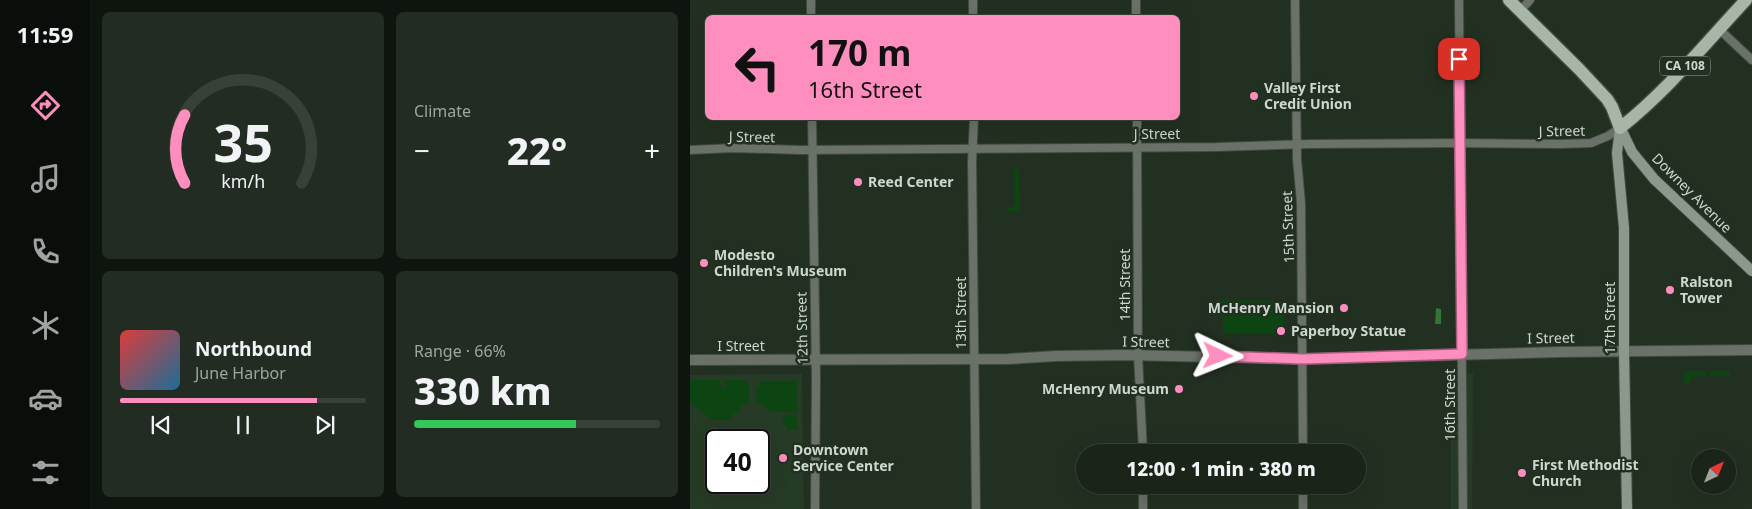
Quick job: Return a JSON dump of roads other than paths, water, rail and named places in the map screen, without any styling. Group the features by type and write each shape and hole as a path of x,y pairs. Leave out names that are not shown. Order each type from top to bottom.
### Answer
{"main road":[{"path":"1508,0 1607,99 1620,128"},
{"name":"CA 108","path":"1620,128 1665,89 1746,0"},
{"name":"Downey Avenue","path":"1620,128 1632,152 1654,179 1752,271"},
{"name":"17th Street","path":"1620,128 1617,153 1624,228 1627,509"}],"street":[{"path":"811,0 811,15"},
{"path":"973,0 974,15"},
{"path":"1136,0 1136,15"},
{"name":"15th Street","path":"1295,0 1297,159 1301,202 1303,444"},
{"name":"16th Street","path":"1459,0 1463,509"},
{"path":"1520,11 1530,0"},
{"path":"1719,29 1752,60"},
{"name":"12th Street","path":"812,120 815,509"},
{"name":"13th Street","path":"974,120 976,509"},
{"name":"14th Street","path":"1137,120 1138,356 1143,444"},
{"name":"J Street","path":"690,150 733,148 1591,143 1608,136 1620,128"},
{"name":"I Street","path":"690,360 1056,356 1303,359 1462,354 1752,350"},
{"path":"1143,494 1143,509"},
{"path":"1303,494 1303,509"}],"place":[{"name":"Valley First Credit Union","path":"1254,96"},
{"name":"Reed Center","path":"858,182"},
{"name":"Modesto Children's Museum","path":"704,263"},
{"name":"Ralston Tower","path":"1670,290"},
{"name":"McHenry Mansion","path":"1344,308"},
{"name":"Paperboy Statue","path":"1281,331"},
{"name":"McHenry Museum","path":"1179,389"},
{"name":"Downtown Service Center","path":"783,458"},
{"name":"First Methodist Church","path":"1522,473"}]}
